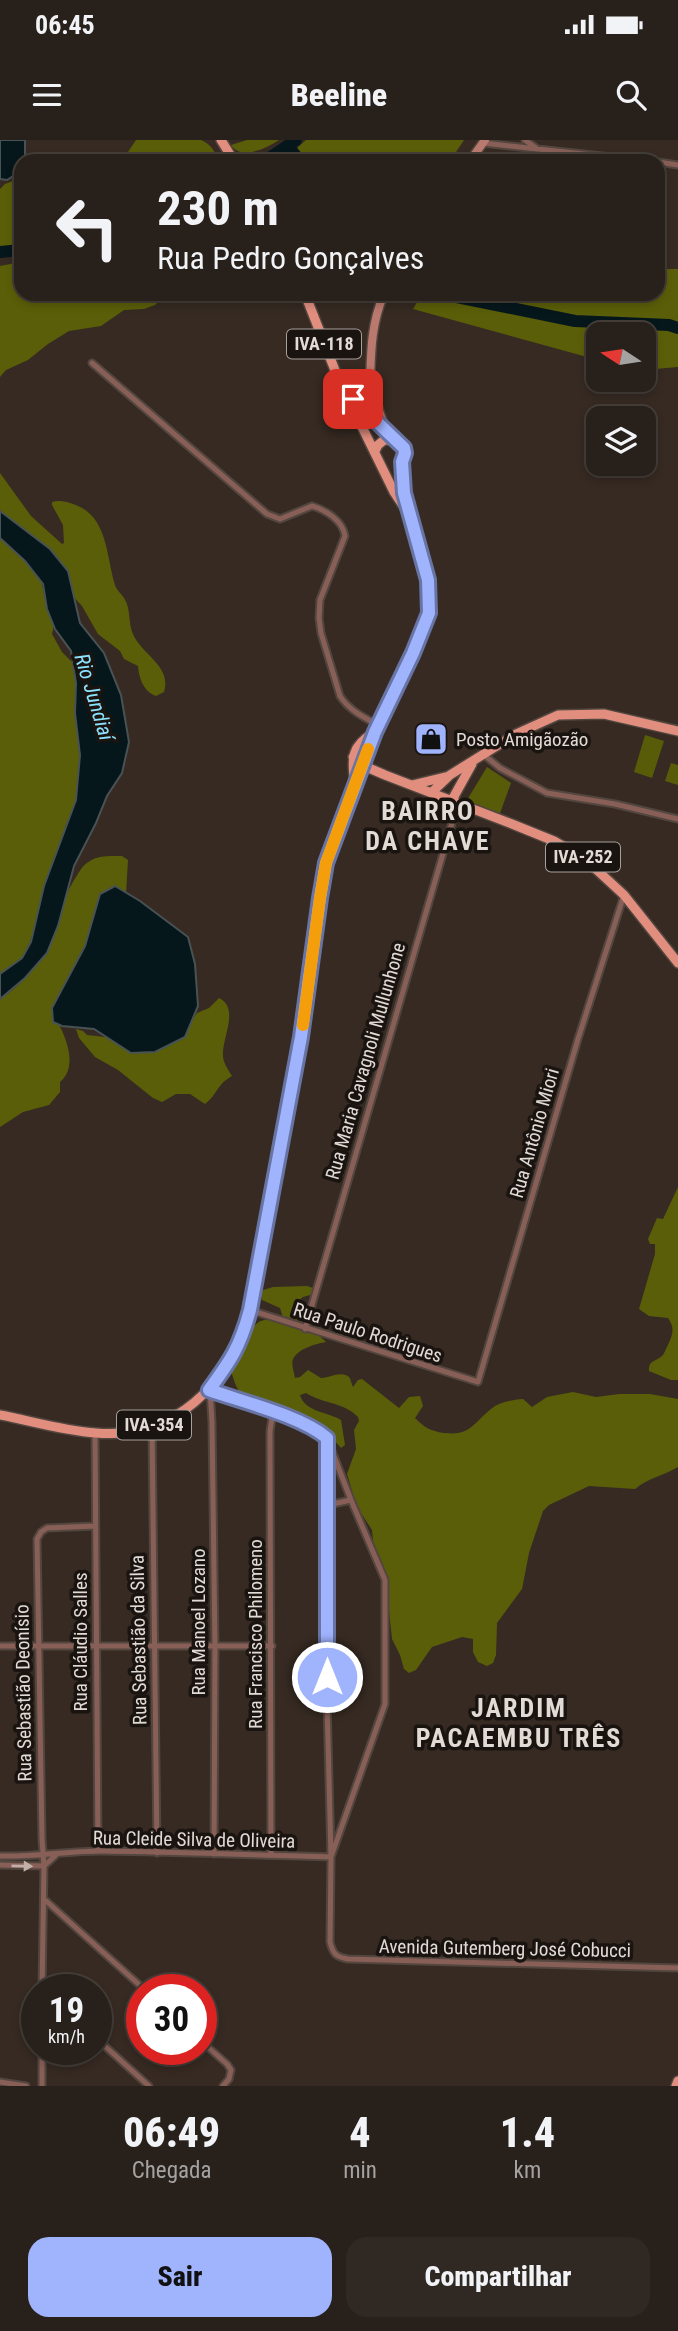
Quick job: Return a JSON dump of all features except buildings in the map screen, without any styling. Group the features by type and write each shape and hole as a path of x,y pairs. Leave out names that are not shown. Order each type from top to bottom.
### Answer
{"main road":[{"name":"IVA-118","path":"308,301 346,393 375,451"},
{"path":"362,427 370,384 373,328 381,301"},
{"path":"370,384 385,428"},
{"name":"IVA-118","path":"346,393 398,440"},
{"path":"391,438 398,440 405,453 402,462 394,468 380,464 375,451 378,444 391,438"},
{"name":"IVA-354","path":"0,1415 95,1433 120,1433 152,1426 181,1412 209,1390 233,1358 243,1335 301,1037 326,863 376,729 429,613 428,580 404,493 402,462"},
{"name":"IVA-354","path":"380,464 410,516"},
{"path":"431,793 450,775 516,734 558,715 604,714 678,730"},
{"path":"355,784 352,757 361,742 376,729"},
{"path":"352,757 362,765"},
{"name":"Rua Maria Cavagnoli Mullunhone","path":"455,801 473,762"},
{"name":"IVA-252","path":"362,765 554,841 575,853 603,873 624,895 678,963"},
{"path":"412,785 450,775"}],"street":[{"path":"525,140 536,148"},
{"path":"484,141 588,154"},
{"path":"92,363 272,518 288,517 312,506 342,526 345,536 320,600 321,633 340,696 345,704 376,729"},
{"path":"484,754 500,768 547,793 614,804 678,820"},
{"name":"Rua Maria Cavagnoli Mullunhone","path":"305,1329 455,801"},
{"name":"Rua Antônio Miori","path":"478,1382 578,1039 624,895"},
{"name":"Rua Paulo Rodrigues","path":"250,1310 478,1382"},
{"path":"209,1390 316,1428 327,1438 386,1580 385,1704 331,1857"},
{"name":"Rua Manoel Lozano","path":"209,1390 212,1422 215,1647 214,1854"},
{"name":"Rua Francisco Philomeno","path":"271,1855 270,1431 273,1412"},
{"name":"Rua Sebastião da Silva","path":"152,1426 157,1853"},
{"name":"Rua Cláudio Salles","path":"95,1433 97,1851"},
{"path":"327,1438 327,1702 331,1857"},
{"path":"328,1505 351,1500"},
{"name":"Rua Sebastião Deonísio","path":"42,1974 44,1866 37,1539 47,1528 95,1526"},
{"path":"0,1646 272,1646"},
{"name":"Rua Cleide Silva de Oliveira","path":"0,1856 30,1857 97,1851 331,1857"},
{"path":"0,1865 44,1866 56,1855"},
{"name":"Avenida Gutemberg José Cobucci","path":"331,1857 330,1942 333,1953 338,1957 678,1968"},
{"path":"44,1899 127,1974"},
{"path":"112,2052 149,2086"},
{"path":"217,2055 231,2070 229,2079 223,2086"},
{"path":"42,2065 42,2086"},
{"path":"0,2082 26,2086"}],"shaded area":[{"path":"136,140 201,140 216,154 127,154"},
{"path":"247,140 279,140 247,153 235,150 231,145"},
{"path":"306,140 464,140 455,154 291,154"},
{"path":"14,181 14,246 0,247 0,189"},
{"path":"14,263 14,301 159,301 144,309 124,310 101,326 69,331 28,360 6,370 0,377 0,266"},
{"path":"665,269 678,269 678,367 656,369 656,322 586,322 586,357 413,309 418,301 665,301"},
{"path":"0,473 31,516 62,544 63,525 52,502 73,504 93,517 104,538 115,585 126,602 133,634 164,675 164,692 156,696 148,691 138,666 124,659 120,651 98,634 82,606 0,518"},
{"path":"0,535 20,550 41,581 45,598 56,616 52,634 62,652 73,663 88,753 76,806 53,859 30,942 21,960 0,977"},
{"path":"645,735 664,741 652,778 634,772"},
{"path":"671,763 678,765 678,785 665,781"},
{"path":"487,767 511,783 499,816 467,800"},
{"path":"122,856 128,860 126,894 54,1015 66,1040 70,1058 66,1075 60,1082 60,1092 49,1105 23,1112 0,1127 0,999 28,975 82,867 97,858"},
{"path":"219,998 228,1009 223,1055 232,1076 205,1104 190,1094 176,1094 162,1102 153,1098 118,1070 95,1057 79,1038 76,1029 130,1048 182,1035 197,1013 209,1008"},
{"path":"678,1187 678,1380 671,1380 649,1371 650,1365 663,1355 670,1341 672,1325 668,1318 649,1316 639,1309 655,1254 655,1244 650,1244 648,1239 657,1218 663,1219"},
{"path":"307,1286 315,1291 314,1294 299,1300 298,1315 305,1325 326,1342 308,1347 296,1355 292,1363 295,1378 308,1370 321,1378 346,1375 353,1387 362,1379 399,1408 409,1397 420,1396 423,1406 415,1418 435,1431 460,1433 471,1428 494,1407 506,1402 523,1399 532,1407 547,1397 573,1392 596,1397 650,1394 678,1399 678,1467 635,1489 589,1486 549,1505 543,1511 529,1553 522,1589 497,1623 496,1655 493,1663 487,1666 478,1662 473,1652 473,1639 462,1637 432,1647 416,1670 409,1673 404,1669 392,1639 387,1592 374,1551 372,1530 357,1507 347,1474 356,1449 354,1430 359,1421 358,1417 340,1406 306,1393 300,1395 307,1405 341,1420 345,1445 341,1448 326,1432 312,1423 269,1412 250,1403 236,1385 231,1370 252,1329 261,1321 283,1318 280,1308 262,1300 263,1290"}],"water":[{"path":"0,140 25,140 25,154 14,154 14,176 7,180 0,179"},
{"path":"0,511 50,549 68,571 80,623 104,653 121,695 129,742 122,773 107,796 74,866 58,926 47,953 25,978 0,999 0,974 22,958 31,942 44,886 76,800 80,755 75,713 76,683 71,651 55,629 47,609 43,584 25,561 0,538"},
{"path":"115,886 188,937 195,964 198,1006 185,1037 155,1052 131,1053 94,1029 62,1026 53,1022 52,1008 85,946 100,894"}],"waterway":[{"name":"Rio Jundiaí","path":"275,154 296,140"},
{"path":"288,146 294,154"},
{"name":"Rio Jundiaí","path":"0,252 14,251"},
{"path":"476,301 575,321 669,325 678,328"}],"slow traffic":[{"path":"303,1025 326,863 368,749"}],"place":[{"name":"Posto Amigãozão","path":"431,739"}],"district":[{"name":"BAIRRO DA CHAVE","path":"428,826"},
{"name":"JARDIM PACAEMBU TRÊS","path":"519,1723"}],"route":[{"path":"327,1677 327,1438 316,1428 209,1390 233,1358 250,1310 295,1073 326,863 375,732 429,613 430,600 424,559 404,493 404,448 353,399"}]}
